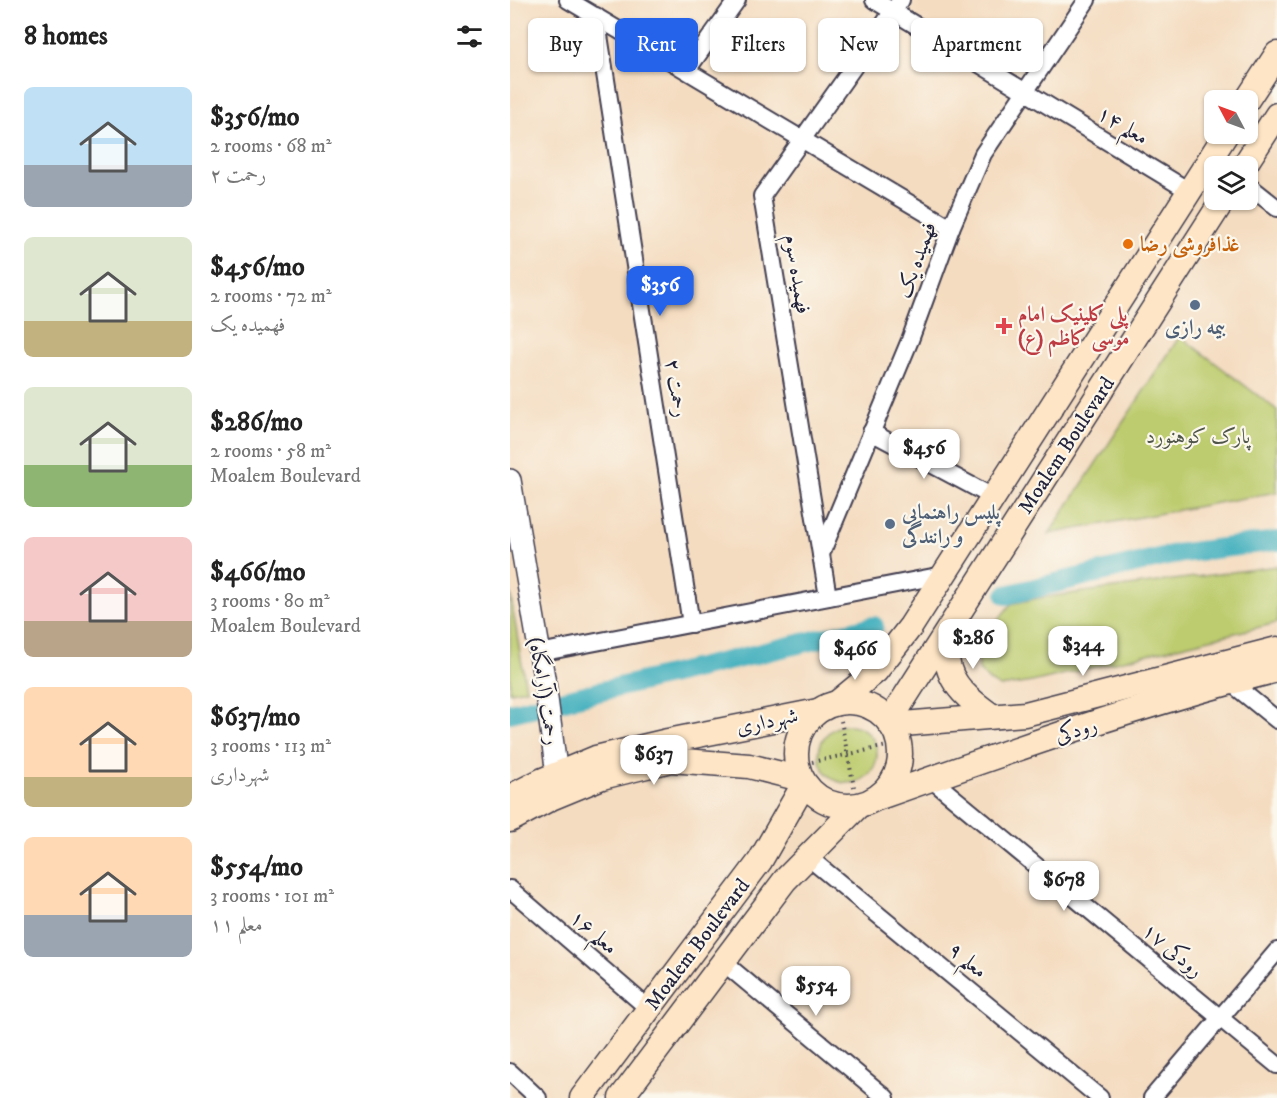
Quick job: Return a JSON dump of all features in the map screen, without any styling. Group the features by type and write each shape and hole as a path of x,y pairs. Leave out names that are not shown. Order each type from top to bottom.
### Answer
{"main road":[{"path":"1254,90 1277,54"},
{"path":"1250,156 1277,115"},
{"name":"Moalem Boulevard","path":"582,1098 760,861 800,776 795,750 799,735 807,721 876,671 911,626 1220,144"},
{"name":"Moalem Boulevard","path":"621,1098 785,880 868,802 888,788 896,774 900,759 893,730 950,626 1217,210"},
{"path":"950,626 947,659 956,684 971,702 992,716"},
{"name":"رودکی","path":"893,730 992,716 1025,714 1277,649"},
{"name":"رودکی","path":"868,802 1032,744 1230,682 1277,670"},
{"path":"828,707 852,702 866,705 879,712 893,730"},
{"name":"شهرداری","path":"510,820 596,758 828,707"},
{"path":"1025,714 1024,730 1032,744"},
{"name":"شهرداری","path":"510,797 558,784 602,777 671,760 749,766 800,776"},
{"path":"800,776 814,795 828,803 843,807 868,802"},
{"path":"760,861 776,866 785,880"}],"street":[{"path":"569,0 615,27"},
{"path":"698,55 737,0"},
{"name":"معلم ۱۴","path":"874,0 897,6 1030,94 1189,191"},
{"name":"فهمیده یک","path":"821,554 910,340 951,228 983,154 1030,94 1087,0"},
{"name":"فهمیده سوم","path":"828,597 762,196 897,6"},
{"name":"رحمت ۲","path":"596,16 691,624"},
{"path":"690,72 951,228"},
{"path":"1258,193 1277,208"},
{"path":"871,432 993,497"},
{"name":"رحمت (آرامگاه)","path":"510,480 545,683 558,784"},
{"path":"540,652 943,575"},
{"path":"1230,682 1277,720"},
{"name":"رودکی ۱۷","path":"931,779 1277,1065"},
{"name":"معلم ۹","path":"808,857 1100,1098"},
{"name":"معلم ۱۶","path":"510,889 649,1009"},
{"path":"1152,1098 1277,951"},
{"path":"723,962 886,1098"},
{"path":"510,1072 538,1098"}],"path":[{"path":"828,707 868,802"},
{"path":"800,776 893,730"}],"green space":[{"name":"پارک کوهنورد","path":"1180,336 1277,410 1277,492 1049,534"},
{"path":"1277,566 1277,623 1032,682 1000,687 988,680 979,670 978,649 1011,604 1039,598"},
{"path":"510,592 526,689 510,692"},
{"path":"848,725 859,727 872,738 877,754 875,765 864,778 848,783 837,781 824,770 819,754 821,743 832,730"}],"waterway":[{"path":"1006,595 1175,554 1277,541"},
{"path":"510,713 874,626"}],"place":[{"name":"غذافروشی رضا","path":"1128,244"},
{"name":"بیمه رازی","path":"1195,305"},
{"name":"پلی کلینیک امام موسی کاظم (ع)","path":"1004,326"},
{"name":"پلیس راهنمایی و رانندگی","path":"890,524"}]}
